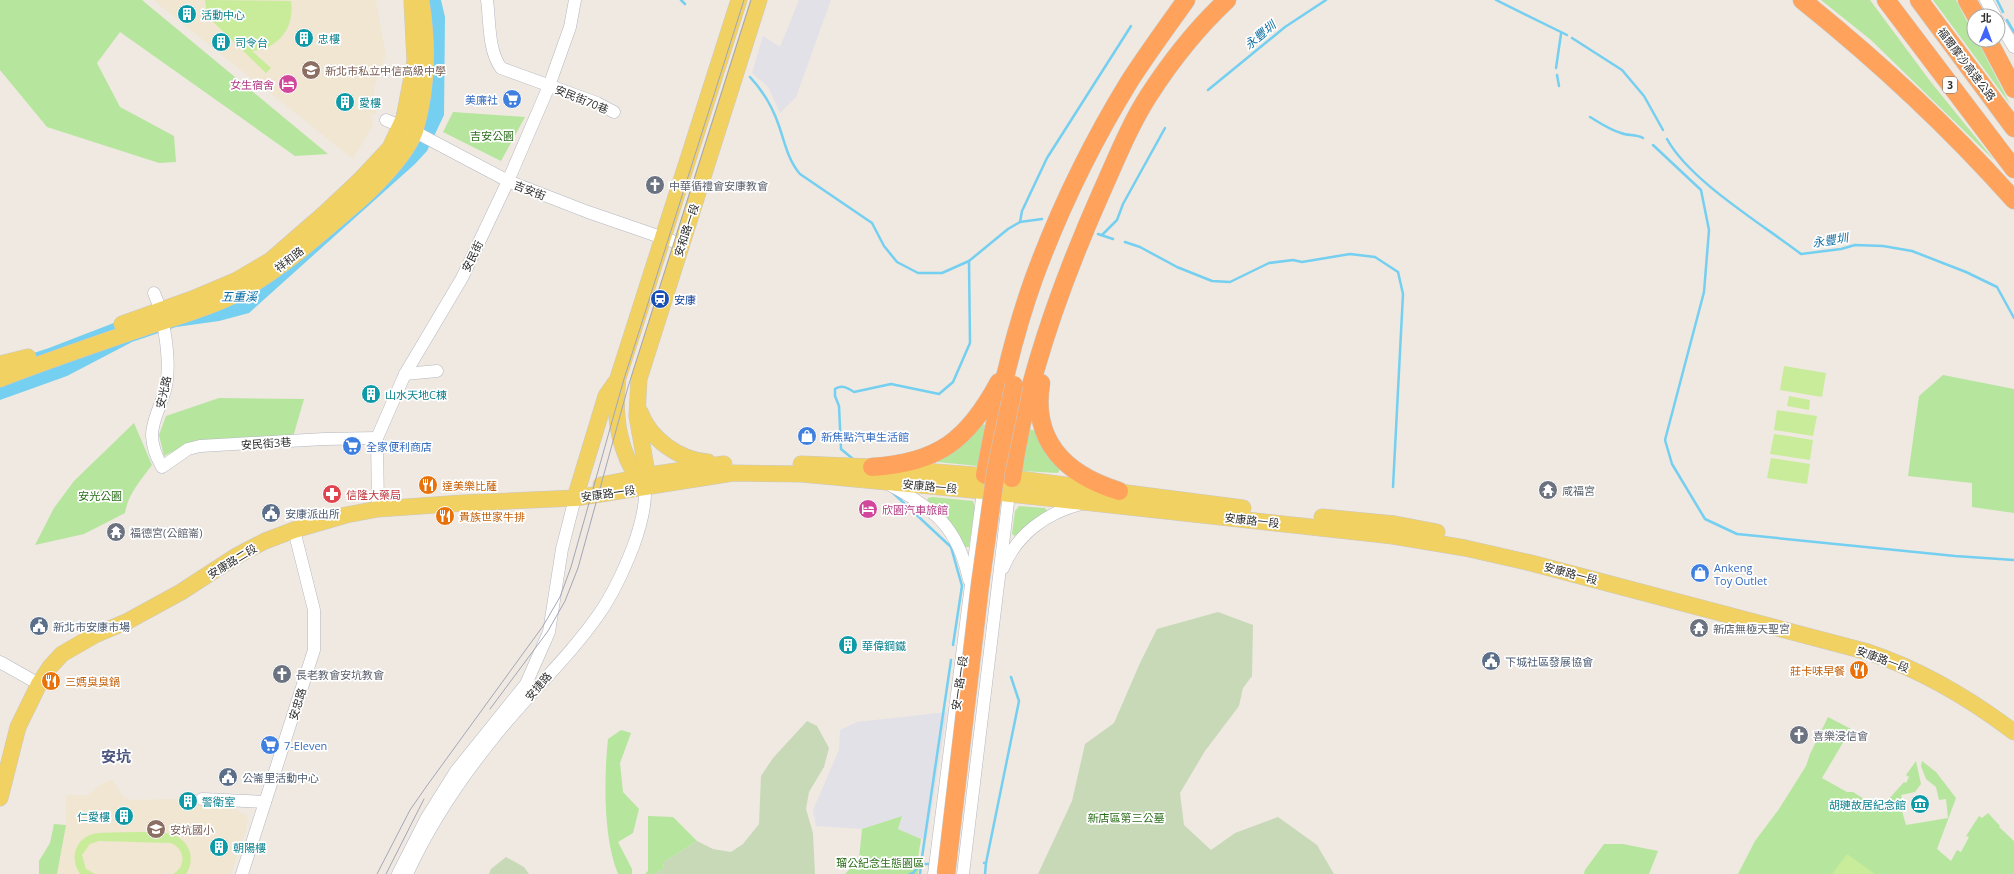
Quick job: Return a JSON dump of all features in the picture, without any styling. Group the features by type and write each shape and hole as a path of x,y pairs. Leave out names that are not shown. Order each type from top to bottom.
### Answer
{"highway":[{"path":"984,483 1011,353 1027,298 1046,246 1086,160 1130,82 1186,0"},
{"path":"946,874 980,585 996,470 1018,386 1048,299 1086,205 1129,116 1148,96 1194,35 1227,0"},
{"path":"1802,0 1845,34 1902,85 1993,176 2014,200"},
{"name":"3","path":"1886,0 2014,169"},
{"name":"福爾摩沙高速公路","path":"1919,0 2014,128"},
{"path":"1992,48 2014,89"},
{"path":"954,874 1005,470 1026,338 1044,283 1090,172 1121,109 1130,82"},
{"path":"1011,486 1024,417 1051,322 1089,221 1117,158 1148,96"},
{"path":"1051,322 1040,400 1041,421 1045,434 1056,454 1077,472 1103,486 1119,491"},
{"path":"872,467 912,462 931,456 953,443 966,431 981,412 1003,374 1011,353"}],"main road":[{"name":"祥和路","path":"412,0 415,61 412,131"},
{"name":"祥和路","path":"0,379 162,315 237,280 271,260 325,213 360,180 390,148 412,131 426,80 426,34 421,0"},
{"name":"安和路一段","path":"643,480 625,454 618,428 616,413 618,378 739,0"},
{"name":"安和路一段","path":"643,480 645,456 638,426 636,402 642,366 759,0"},
{"name":"祥和路","path":"0,368 28,357 162,315"},
{"path":"0,364 28,357"},
{"name":"安和路一段","path":"575,498 606,396 618,378"},
{"name":"安和路一段","path":"636,402 643,421 666,446 690,458 703,462 723,464"},
{"name":"安康路一段","path":"575,498 590,487 643,480 723,464 773,463 872,467 1011,486 1119,491 1240,508 1395,524 1535,552 1821,630 1896,654 1940,673 1968,690 2014,724"},
{"name":"安康路一段","path":"643,480 751,472 802,474 885,482 984,483"},
{"name":"安康路一段","path":"1011,486 1088,502 1393,536 1465,548 1531,563 1789,631 1893,661 1934,679 1965,697 2014,732"},
{"name":"安康路二段","path":"0,798 18,727 39,684 50,667 62,654 95,635 128,620 180,592 238,555 266,541 294,530 346,515 378,509 463,502 575,498"}],"street":[{"name":"安民街70巷","path":"487,0 494,54 501,68 597,103 614,112"},
{"name":"安民街","path":"378,509 377,438 404,374 462,278 508,181 549,86 570,28 575,0"},
{"path":"2006,34 2014,46"},
{"name":"吉安街","path":"386,120 412,131 508,181 681,244"},
{"name":"安光路","path":"154,293 162,315 168,369 167,384 152,435 156,454 162,467"},
{"path":"404,374 437,372"},
{"name":"安民街3巷","path":"162,467 188,449 200,446 324,439 377,438"},
{"name":"安捷路","path":"398,874 426,819 456,771 514,707 581,637 599,614 614,589 637,535 645,503 643,480"},
{"path":"885,482 925,506 948,527 957,541 963,555 971,588"},
{"name":"安一路一段","path":"934,874 984,483"},
{"path":"962,874 986,672 1011,486"},
{"name":"安捷路","path":"407,874 434,824 462,779 514,707 529,680 549,632 562,549 575,498"},
{"path":"998,578 1013,548 1034,526 1066,508 1088,502"},
{"name":"安忠路","path":"242,874 314,650 314,610 294,530"},
{"path":"962,653 988,657"},
{"path":"0,662 39,684"},
{"path":"202,799 265,802"}],"shaded area":[{"name":"新北市私立中信高級中學","path":"153,0 376,0 386,55 374,86 376,114 371,115 373,125 353,159"},
{"path":"799,0 831,0 796,97 780,113 768,87 752,73 763,36 780,47"},
{"path":"947,712 927,838 921,839 898,829 902,816 862,829 816,826 813,810 839,750 840,730 857,722"},
{"name":"安坑國小","path":"112,780 124,798 133,800 177,799 193,795 193,803 226,803 247,816 248,819 245,833 231,874 57,874 66,825 66,795 88,795 102,784"}],"green space":[{"path":"0,0 142,0 328,154 295,156 120,32 97,63 120,107 174,136 176,162 159,163 47,127 0,70"},
{"path":"205,0 291,1 292,11 290,20 288,28 283,35 270,46 252,51 271,68 266,73 207,16"},
{"path":"1821,0 1870,0 1930,81 1994,160 1871,40"},
{"path":"1933,0 1956,0 1966,19 1966,45"},
{"path":"1969,48 1981,48 2010,104"},
{"name":"吉安公園","path":"453,112 525,117 501,161 443,132"},
{"path":"1784,366 1826,373 1822,397 1780,390"},
{"path":"1943,375 2014,389 2014,513 1972,507 1972,483 1908,476 1919,396"},
{"path":"1789,396 1810,400 1809,410 1787,406"},
{"path":"219,398 304,399 293,437 194,441 164,456 159,435 166,416"},
{"path":"1777,410 1817,416 1813,436 1774,430"},
{"name":"安光公園","path":"134,423 152,465 132,493 125,513 84,534 35,545 54,508 74,481"},
{"path":"983,424 985,425 978,466 937,462"},
{"path":"1029,429 1036,431 1060,469 1058,473 1022,471"},
{"path":"1774,434 1813,440 1810,460 1770,454"},
{"path":"1771,458 1810,464 1807,484 1767,478"},
{"path":"932,497 973,501 975,507 969,547 963,547 927,500 928,498"},
{"path":"1019,506 1045,508 1047,511 1015,536 1012,534 1015,511"},
{"name":"新店區第三公墓","path":"1218,612 1253,625 1252,676 1243,688 1239,706 1205,751 1180,793 1184,825 1211,850 1235,833 1278,817 1317,845 1334,874 1038,874 1072,801 1085,744 1114,723 1140,663 1157,629"},
{"path":"1828,717 1851,729 1822,778 1847,792 1853,792 1880,809 1904,782 1906,783 1909,777 1906,775 1916,761 1921,784 1915,792 1901,795 1903,807 1902,811 1906,825 1948,818 1946,799 1939,800 1936,787 1926,779 1921,766 1922,761 1936,772 1956,798 1937,849 1951,861 1957,850 1961,852 1969,837 1966,836 1979,816 1982,818 1988,813 2000,826 1999,827 2014,841 2014,874 1738,874 1755,841 1779,809 1806,766 1810,754"},
{"path":"807,721 817,726 829,748 824,767 809,792 806,809 813,833 815,874 654,874 663,869 664,862 697,841 713,849 731,852 743,844 759,824 761,776 773,758"},
{"path":"621,730 631,733 620,763 623,792 639,809 633,833 618,842 632,869 632,874 618,874 613,859 607,825 605,789 608,739"},
{"path":"648,816 673,817 697,841 664,862 663,869 654,874 645,874 648,871"},
{"name":"瑠公紀念生態園區","path":"902,816 898,829 921,839 918,858 920,859 918,874 845,874 859,859 862,829"},
{"path":"54,824 66,825 57,874 39,874 39,861 50,843"},
{"path":"149,832 168,833 177,836 189,850 191,859 189,869 186,874 173,874 181,867 182,858 179,849 171,843 99,841 90,844 82,855 86,869 95,874 80,874 76,867 75,860 77,848 80,842 85,838 99,833"},
{"path":"1604,844 1623,844 1658,851 1649,874 1584,874 1585,870"},
{"path":"1847,854 1875,874 1832,874"},
{"path":"506,857 524,867 529,874 489,874 491,869"}],"water":[{"name":"五重溪","path":"423,0 441,0 445,17 444,115 427,151 415,164 249,313 219,321 176,327 132,342 67,376 0,400 0,364 49,348 251,270 384,167"}],"waterway":[{"path":"681,0 685,4"},
{"name":"永豐圳","path":"1208,90 1285,27 1326,0"},
{"name":"永豐圳","path":"1496,0 1567,35"},
{"path":"1997,0 2001,8"},
{"path":"2007,20 2014,32"},
{"path":"1020,222 1022,211 1047,158 1131,26"},
{"path":"1556,68 1561,34"},
{"name":"永豐圳","path":"1572,38 1622,70 1644,96 1663,130"},
{"path":"1557,75 1559,86"},
{"path":"750,77 771,106 790,157 800,174 872,223 884,246 897,262 918,273 942,273 969,261 1008,229 1020,222 1042,219"},
{"path":"1590,117 1617,132 1643,138"},
{"name":"永豐圳","path":"1102,235 1117,220 1123,204 1165,128"},
{"name":"永豐圳","path":"1667,139 1678,155 1709,186 1801,254 1841,249 1855,245 1883,246 1912,251 1966,272 1997,287 2014,318"},
{"path":"1653,145 1701,190 1709,230 1704,292 1665,440 1672,464 1705,519 1737,534 1955,556 2014,560"},
{"name":"永豐圳","path":"1098,234 1113,239"},
{"path":"1125,242 1140,247 1177,267 1212,281 1230,282 1269,263 1293,260 1302,262 1350,254 1375,257 1398,272 1403,294 1393,487"},
{"path":"853,459 841,449 839,406 835,396 835,389 842,387 854,392 891,384 939,394 953,382 970,343 969,261"},
{"path":"892,492 951,547 962,586 953,645"},
{"path":"910,874 913,873 921,864 951,660"},
{"path":"984,863 986,863 1019,701 1011,677"},
{"path":"985,874 986,863"},
{"path":"920,874 921,864 932,864"}],"tram line":[{"path":"377,874 410,810 543,626 560,597 571,567 624,379 744,0"},
{"path":"490,709 548,631 565,601 578,568 628,387 751,0"},
{"path":"386,874 424,799"}],"place":[{"name":"活動中心","path":"187,14"},
{"name":"忠樓","path":"304,38"},
{"name":"司令台","path":"221,42"},
{"name":"新北市私立中信高級中學","path":"311,70"},
{"name":"女生宿舍","path":"288,84"},
{"name":"美廉社","path":"512,99"},
{"name":"愛樓","path":"345,102"},
{"name":"中華循禮會安康教會","path":"655,185"},
{"name":"安康","path":"660,299"},
{"name":"山水天地C棟","path":"371,394"},
{"name":"新焦點汽車生活館","path":"807,436"},
{"name":"全家便利商店","path":"352,446"},
{"name":"達美樂比薩","path":"428,485"},
{"name":"咸福宮","path":"1548,490"},
{"name":"信隆大藥局","path":"332,494"},
{"name":"欣園汽車旅館","path":"868,509"},
{"name":"安康派出所","path":"271,513"},
{"name":"貴族世家牛排","path":"445,516"},
{"name":"福德宮(公館崙)","path":"116,532"},
{"name":"Ankeng Toy Outlet","path":"1700,573"},
{"name":"新北市安康市場","path":"39,626"},
{"name":"新店無極天聖宮","path":"1699,628"},
{"name":"華偉鋼鐵","path":"848,645"},
{"name":"下城社區發展協會","path":"1491,661"},
{"name":"莊卡味早餐","path":"1859,670"},
{"name":"長老教會安坑教會","path":"282,674"},
{"name":"三媽臭臭鍋","path":"51,681"},
{"name":"喜樂浸信會","path":"1799,735"},
{"name":"7-Eleven","path":"270,745"},
{"name":"公崙里活動中心","path":"228,777"},
{"name":"警衛室","path":"188,801"},
{"name":"胡璉故居紀念館","path":"1920,804"},
{"name":"仁愛樓","path":"124,816"},
{"name":"安坑國小","path":"156,829"},
{"name":"朝陽樓","path":"219,847"}],"district":[{"name":"安坑","path":"116,756"}]}
